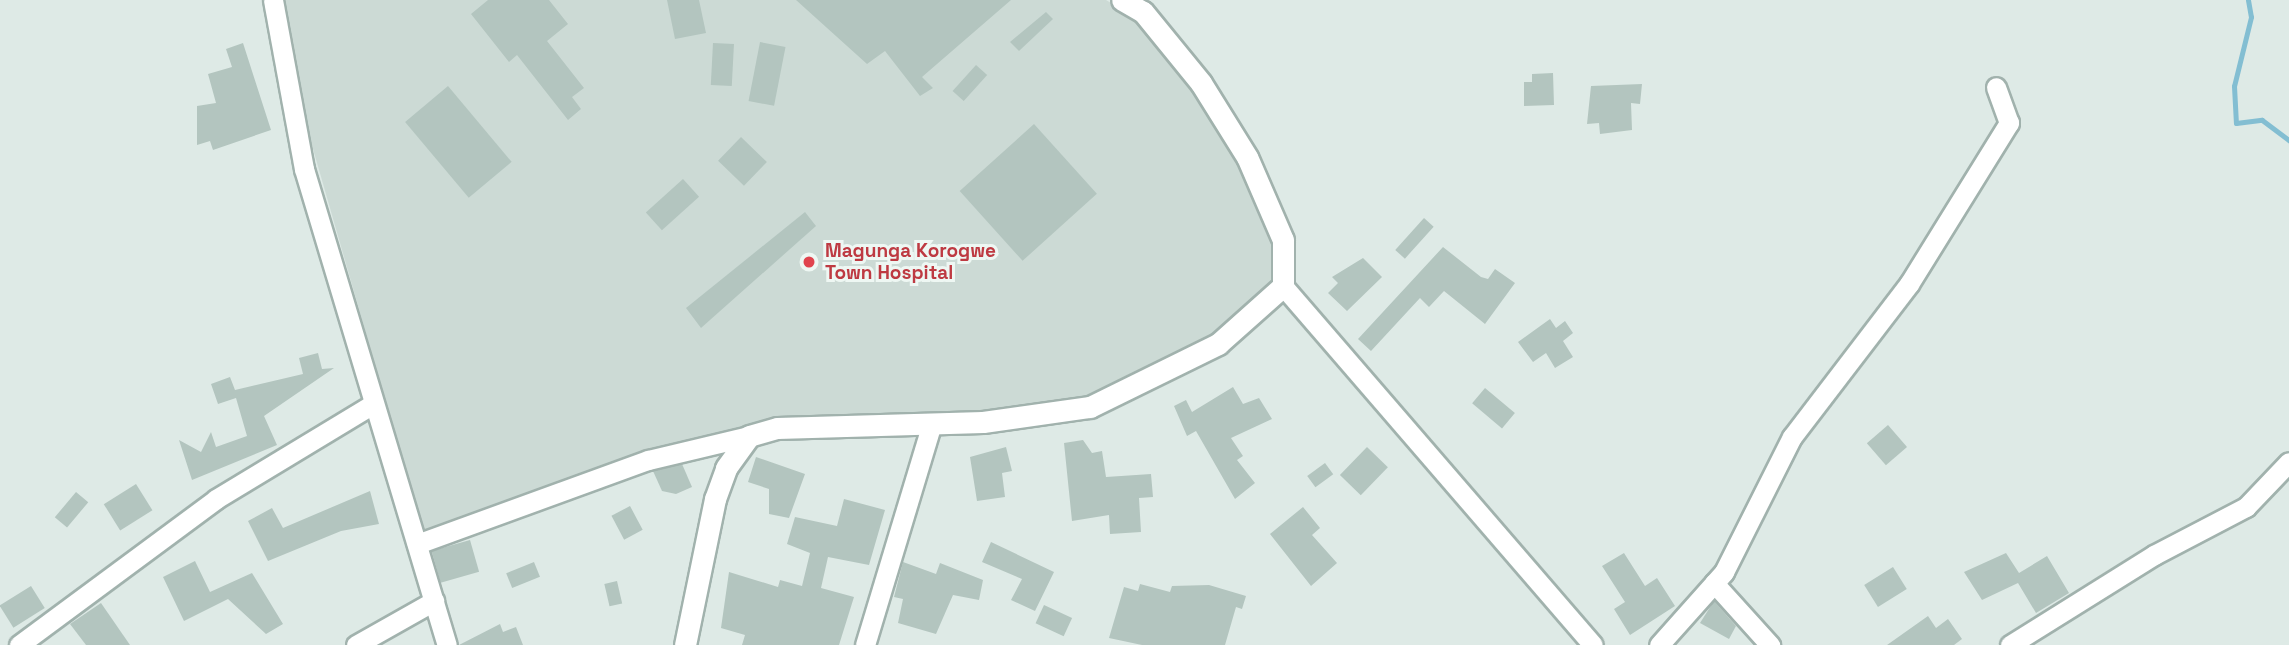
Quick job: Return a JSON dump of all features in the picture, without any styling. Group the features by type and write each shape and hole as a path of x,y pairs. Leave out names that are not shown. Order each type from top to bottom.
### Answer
{"street":[{"path":"273,0 304,169 447,645"},
{"path":"1122,0 1143,12 1201,83 1247,157 1283,240 1283,286 1593,645"},
{"path":"1659,645 1714,583 1792,437 1909,284 2009,123 1996,88"},
{"path":"416,544 648,460 749,436 862,424 931,426 1090,407 1218,344 1283,286"},
{"path":"19,645 216,499 373,404"},
{"path":"865,645 931,426"},
{"path":"685,645 715,499 726,468 749,436"},
{"path":"2010,645 2154,555 2246,507 2289,462"},
{"path":"1714,583 1770,645"},
{"path":"356,645 434,601"}],"shaded area":[{"name":"Magunga Korogwe Town Hospital","path":"282,0 1106,0 1138,19 1194,87 1240,161 1275,242 1275,283 1214,337 1087,399 982,415 775,421 423,532 307,128"}],"building":[{"path":"488,0 549,0 568,24 547,41 584,88 572,97 581,109 568,120 517,55 509,62 471,14"},
{"path":"667,0 699,0 706,33 675,39"},
{"path":"796,0 1011,0 922,77 933,88 920,96 885,51 867,64"},
{"path":"1046,12 1053,19 1019,51 1010,42"},
{"path":"760,42 786,47 774,106 749,101"},
{"path":"243,43 271,130 213,150 210,141 197,145 197,106 216,103 208,74 232,67 226,49"},
{"path":"713,43 734,44 732,86 711,85"},
{"path":"976,65 987,75 964,101 953,91"},
{"path":"1553,73 1554,105 1524,106 1524,82 1532,82 1532,74"},
{"path":"1642,84 1640,104 1631,103 1632,130 1600,134 1599,123 1587,124 1591,86"},
{"path":"448,86 512,162 469,198 405,122"},
{"path":"1034,124 1097,194 1023,261 960,191"},
{"path":"741,137 767,162 744,186 718,161"},
{"path":"683,179 699,197 662,230 646,212"},
{"path":"805,212 816,226 701,328 686,308"},
{"path":"1424,218 1434,227 1405,259 1395,250"},
{"path":"1443,247 1481,277 1488,279 1495,269 1515,283 1485,324 1444,291 1429,307 1420,298 1371,351 1358,339"},
{"path":"1363,258 1382,277 1347,311 1328,293 1338,283 1332,277"},
{"path":"1550,319 1556,328 1565,321 1573,333 1563,341 1573,357 1555,368 1546,353 1533,362 1518,342"},
{"path":"318,353 322,369 334,368 264,416 277,445 192,480 179,440 201,452 211,432 216,447 247,436 236,398 218,404 211,384 230,377 235,390 303,374 299,358"},
{"path":"1233,387 1243,404 1259,398 1272,419 1231,438 1243,456 1237,460 1255,483 1235,499 1196,431 1187,436 1174,406 1186,400 1192,412"},
{"path":"1485,388 1515,413 1502,428 1472,403"},
{"path":"1888,425 1907,447 1886,465 1867,443"},
{"path":"1083,440 1092,453 1102,451 1106,477 1151,474 1153,497 1139,498 1141,532 1110,534 1109,515 1072,521 1064,443"},
{"path":"1006,447 1012,471 1002,473 1005,497 977,501 970,457"},
{"path":"1367,447 1388,467 1361,495 1340,475"},
{"path":"756,457 805,474 789,518 769,514 769,489 748,482"},
{"path":"1325,463 1333,474 1315,487 1307,476"},
{"path":"682,464 692,487 676,494 662,491 653,471"},
{"path":"136,484 152,510 120,530 104,504"},
{"path":"370,491 379,524 341,531 268,561 248,521 272,508 283,528"},
{"path":"76,492 88,502 67,528 55,517"},
{"path":"844,499 885,510 869,565 828,557 821,588 854,597 839,645 742,645 745,635 721,628 729,572 778,587 780,580 802,586 810,553 787,544 795,517 837,526"},
{"path":"630,506 643,530 624,540 611,516"},
{"path":"1303,507 1320,528 1312,535 1337,563 1311,586 1270,534"},
{"path":"470,540 479,572 441,583 432,551"},
{"path":"991,542 1054,572 1035,611 1011,600 1022,579 982,562"},
{"path":"1624,553 1645,586 1657,578 1675,606 1630,635 1614,609 1625,602 1602,566"},
{"path":"2006,553 2019,573 2047,556 2069,593 2036,613 2018,583 1982,600 1964,572"},
{"path":"195,561 210,592 252,573 283,624 266,634 228,599 184,621 163,577"},
{"path":"534,562 540,577 512,588 506,573"},
{"path":"903,562 936,574 940,563 983,580 979,600 953,595 936,634 898,623 903,599 894,597"},
{"path":"1893,567 1907,589 1878,607 1864,585"},
{"path":"617,581 622,603 610,606 604,584"},
{"path":"1140,584 1170,592 1172,586 1209,585 1246,596 1242,609 1236,607 1225,645 1142,645 1109,638 1124,587 1138,591"},
{"path":"31,586 45,608 13,628 0,605"},
{"path":"1714,601 1736,626 1729,639 1700,623"},
{"path":"101,603 130,645 86,645 70,624"},
{"path":"1044,605 1072,618 1064,636 1036,623"},
{"path":"1928,616 1936,628 1948,619 1962,639 1954,645 1887,645"},
{"path":"500,624 503,632 516,627 523,645 459,645"}],"waterway":[{"path":"2248,0 2251,17 2234,86 2236,123 2262,120 2289,140"}],"place":[{"name":"Magunga Korogwe Town Hospital","path":"809,262"}]}
